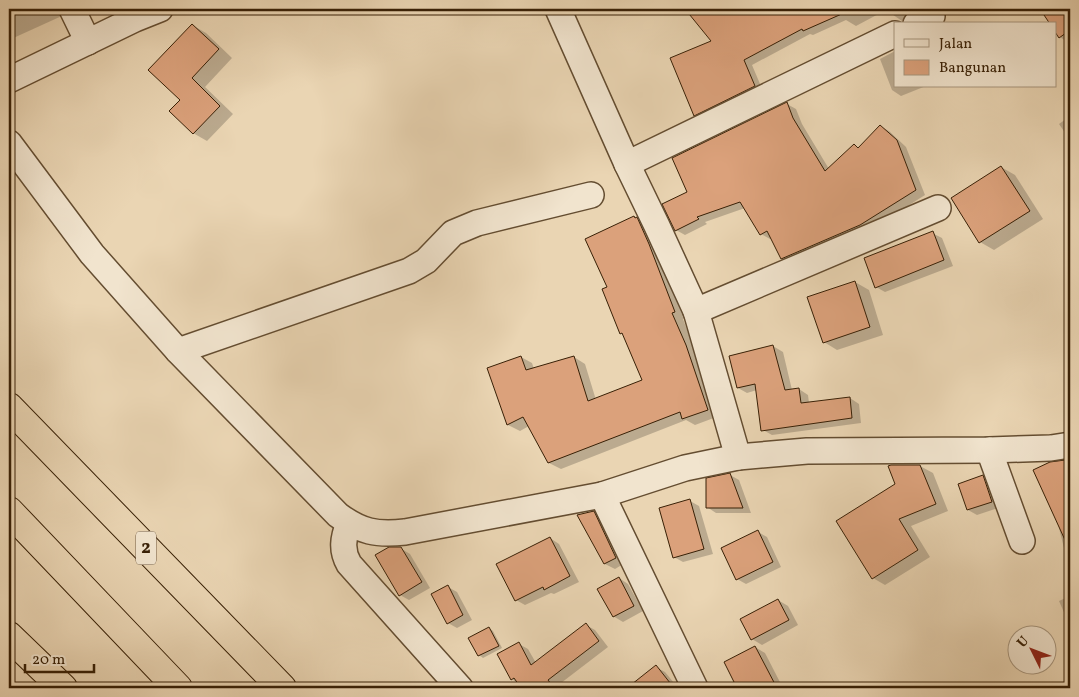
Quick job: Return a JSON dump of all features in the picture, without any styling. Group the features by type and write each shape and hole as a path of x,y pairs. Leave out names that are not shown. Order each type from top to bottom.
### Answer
{"highway":[{"name":"2","path":"9,407 282,688"},
{"path":"9,511 178,688"},
{"path":"9,636 63,688"}],"street":[{"path":"72,9 88,42"},
{"path":"9,80 88,42 133,14 160,9"},
{"path":"558,9 627,164 696,311 738,457"},
{"path":"627,164 894,34"},
{"path":"9,143 92,254 178,350 338,514 349,523 364,531 377,533 405,532 602,495 685,468 738,457 842,450 990,450 1070,446"},
{"path":"178,350 409,271 426,260 453,233 477,223 591,195"},
{"path":"696,311 938,208"},
{"path":"990,450 1022,541"},
{"path":"602,495 695,688"},
{"path":"349,523 344,536 343,549 349,564 460,688"}],"building":[{"path":"685,9 853,9 803,31 802,29 744,60 755,86 694,116 670,58 711,41"},
{"path":"1040,9 1070,9 1070,30 1059,38 1056,34 1056,22 1049,22"},
{"path":"192,24 219,49 192,78 220,106 193,134 169,111 180,100 148,70"},
{"path":"787,102 793,118 825,171 854,144 858,148 880,125 897,140 916,190 860,225 781,259 767,231 760,235 740,202 697,217 699,219 675,231 662,204 687,192 672,158"},
{"path":"1001,166 1030,211 979,243 951,198"},
{"path":"634,216 635,218 637,217 649,244 675,312 672,313 686,345 708,410 682,419 680,412 548,463 523,417 507,425 487,368 521,356 526,370 574,356 588,401 642,380 622,333 620,334 602,289 607,287 585,239"},
{"path":"933,231 944,260 875,288 864,258"},
{"path":"855,281 870,327 823,343 807,297"},
{"path":"773,345 785,390 799,388 801,403 850,397 852,418 761,431 755,384 737,388 729,356"},
{"path":"1065,460 1070,471 1070,551 1033,470 1050,462"},
{"path":"920,465 936,504 899,519 918,550 872,579 836,521 895,484 888,466"},
{"path":"730,473 743,508 706,508 706,478"},
{"path":"983,475 992,502 967,510 958,484"},
{"path":"690,499 704,549 673,558 659,508"},
{"path":"594,511 616,558 604,564 577,515"},
{"path":"758,530 773,562 736,580 721,548"},
{"path":"550,537 570,576 544,590 543,587 515,601 496,564"},
{"path":"389,547 401,547 422,582 399,596 375,555"},
{"path":"619,577 634,606 613,617 597,589"},
{"path":"448,585 463,615 447,624 431,594"},
{"path":"778,599 789,620 751,640 740,619"},
{"path":"586,623 599,641 548,680 554,688 521,688 514,678 511,680 497,654 519,642 531,665"},
{"path":"489,627 499,646 478,656 468,638"},
{"path":"755,646 777,688 737,688 724,662"},
{"path":"656,665 674,688 627,688"}]}
